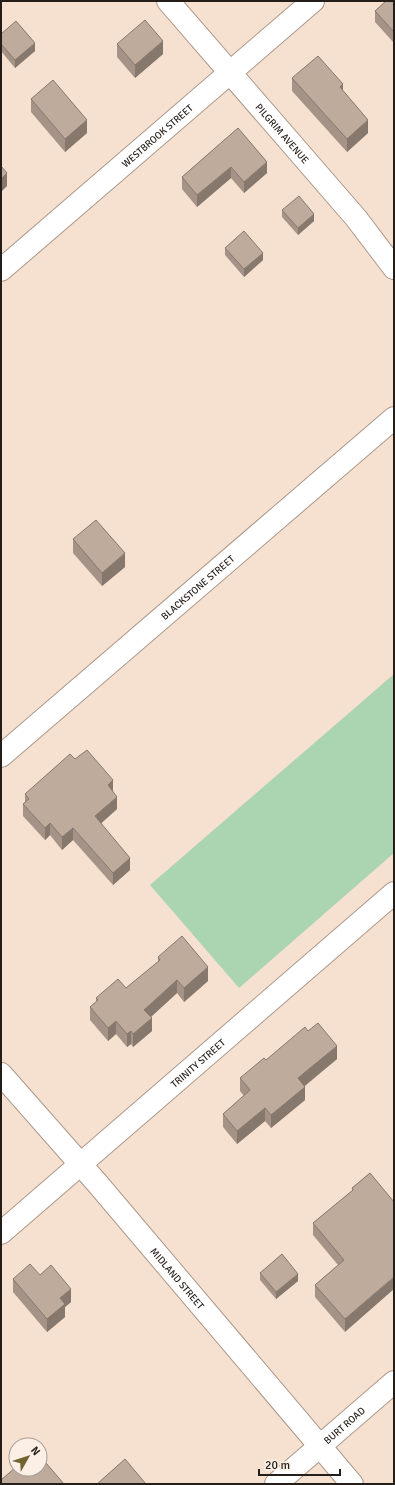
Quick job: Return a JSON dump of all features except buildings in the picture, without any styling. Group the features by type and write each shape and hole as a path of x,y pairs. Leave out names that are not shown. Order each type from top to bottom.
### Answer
{"street":[{"name":"PILGRIM AVENUE","path":"168,1 356,218 394,268"},
{"name":"WESTBROOK STREET","path":"1,270 313,1"},
{"name":"BLACKSTONE STREET","path":"1,756 394,418"},
{"name":"TRINITY STREET","path":"1,1233 394,893"},
{"name":"MIDLAND STREET","path":"1,1074 352,1484"},
{"name":"BURT ROAD","path":"276,1484 394,1382"}],"green space":[{"path":"394,674 394,853 239,988 150,885"}]}
